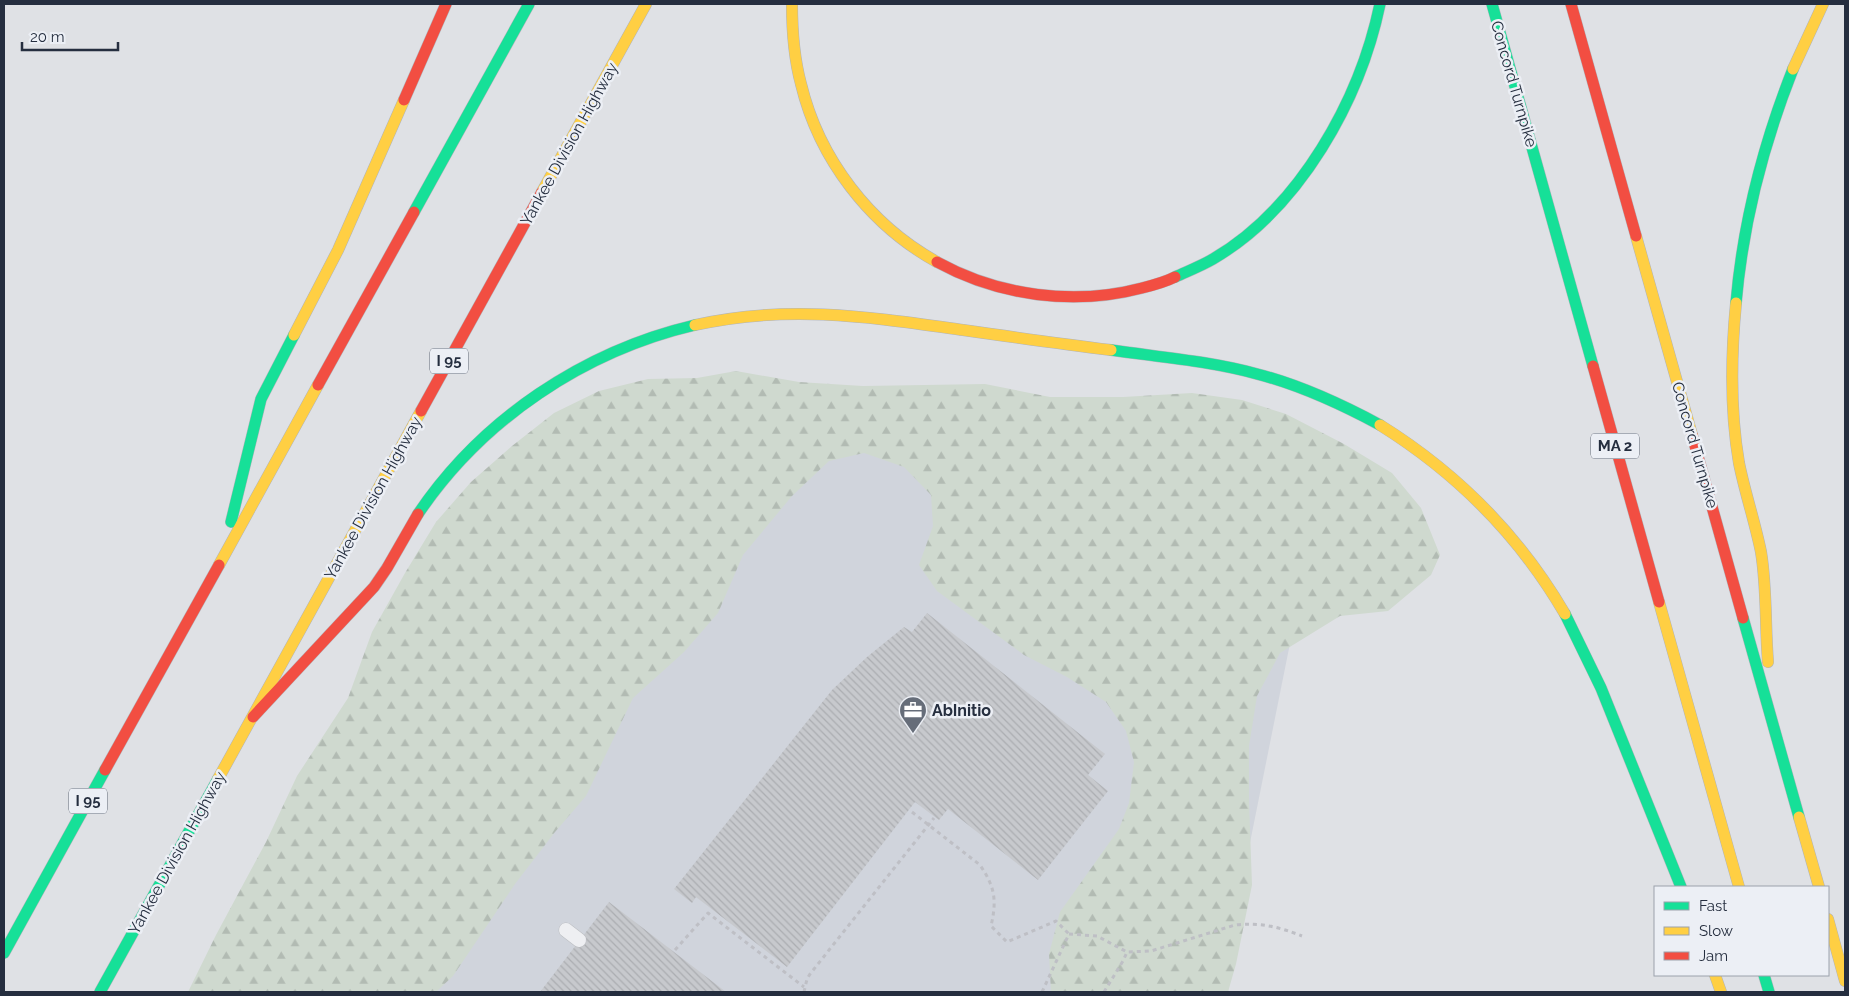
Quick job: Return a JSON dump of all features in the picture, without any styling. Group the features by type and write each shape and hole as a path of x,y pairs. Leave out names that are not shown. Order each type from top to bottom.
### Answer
{"highway":[{"path":"222,558 261,399 338,250 446,4"},
{"name":"I 95","path":"4,953 529,4"},
{"name":"Yankee Division Highway","path":"100,992 646,4"},
{"path":"792,4 795,56 811,120 841,176 870,211 902,240 921,253 939,264 980,282 1022,293 1089,298 1133,291 1174,279 1218,256 1264,222 1308,171 1342,114 1367,53 1380,4"},
{"name":"Concord Turnpike","path":"1492,4 1739,886"},
{"name":"Concord Turnpike","path":"1571,4 1819,886"},
{"path":"1772,718 1760,551 1736,444 1732,383 1736,287 1745,231 1764,152 1790,75 1824,4"},
{"path":"252,717 376,585 421,508 454,465 496,426 540,392 562,378 604,356 646,339 707,323 789,313 839,314 892,320 1214,365 1256,374 1342,405 1394,434 1418,450 1464,486 1506,529 1525,552 1561,604 1593,666 1681,886"},
{"path":"1829,923 1845,981"},
{"path":"1715,976 1721,992"},
{"path":"1764,976 1769,992"}],"lane":[{"path":"566,930 580,940"}],"path":[{"path":"912,812 980,865 988,877 996,900 991,926 1007,942 1056,921 1069,934 1097,936 1127,952 1152,951 1247,924 1263,924 1302,936"},
{"path":"804,992 810,974 934,818"},
{"path":"675,950 708,912 805,987"},
{"path":"1042,992 1069,934"},
{"path":"1104,992 1127,952"}],"shaded area":[{"path":"764,428 1319,499 1220,992 285,992"}],"green space":[{"path":"736,371 799,382 863,386 985,384 1050,397 1123,397 1192,393 1242,400 1286,414 1344,444 1392,473 1421,508 1440,555 1431,575 1388,611 1340,616 1280,653 1257,696 1249,746 1252,885 1236,964 1228,992 1051,992 1049,954 1060,912 1119,829 1129,803 1134,762 1126,731 1106,702 1067,677 1024,655 937,591 919,565 933,526 931,495 904,467 864,453 829,461 792,496 743,555 718,613 684,652 633,698 586,796 555,832 515,884 453,976 436,992 188,992 266,842 297,776 348,698 372,632 436,522 471,482 554,413 599,391 648,379 697,378"}],"building":[{"path":"927,613 1105,754 1088,775 1108,791 1038,880 948,809 939,820 915,802 787,967 696,897 692,903 674,889 832,690 867,657 904,627 912,632"},
{"path":"609,902 726,992 540,992"}],"traffic: fast":[{"path":"414,212 529,4"},
{"path":"1175,277 1213,259 1244,237 1273,211 1299,181 1322,148 1358,77 1371,40 1380,4"},
{"path":"1492,4 1593,366"},
{"path":"1736,303 1749,213 1756,184 1772,126 1793,69"},
{"path":"418,514 444,480 473,448 505,419 539,394 575,371 614,352 654,337 695,325"},
{"path":"231,522 261,399 294,335"},
{"path":"1111,350 1203,363 1257,374 1320,396 1380,425"},
{"path":"1565,614 1601,688 1681,886"},
{"path":"1743,618 1799,817"},
{"path":"4,953 105,770"},
{"path":"100,992 218,779"},
{"path":"1764,976 1769,992"}],"traffic: slow":[{"path":"542,192 646,4"},
{"path":"792,4 794,44 801,84 809,112 834,164 869,209 890,229 913,247 937,262"},
{"path":"1793,69 1823,4"},
{"path":"294,335 338,250 404,100"},
{"path":"1636,236 1692,435"},
{"path":"1736,303 1732,363 1734,423 1739,463 1761,552 1768,662"},
{"path":"695,325 763,315 829,315 895,321 1111,350"},
{"path":"219,565 318,385"},
{"path":"218,779 421,411"},
{"path":"1380,425 1435,464 1484,508 1528,558 1565,614"},
{"path":"1659,602 1739,886"},
{"path":"1799,817 1819,886"},
{"path":"1829,923 1845,981"},
{"path":"1715,976 1721,992"}],"traffic: jam":[{"path":"404,100 446,4"},
{"path":"1571,4 1636,236"},
{"path":"421,411 542,192"},
{"path":"318,385 414,212"},
{"path":"937,262 961,274 1011,290 1064,297 1116,293 1151,286 1175,277"},
{"path":"1593,366 1659,602"},
{"path":"1692,435 1743,618"},
{"path":"253,717 374,587 418,514"},
{"path":"105,770 219,565"}],"place":[{"name":"AbInitio","path":"913,734"}]}
